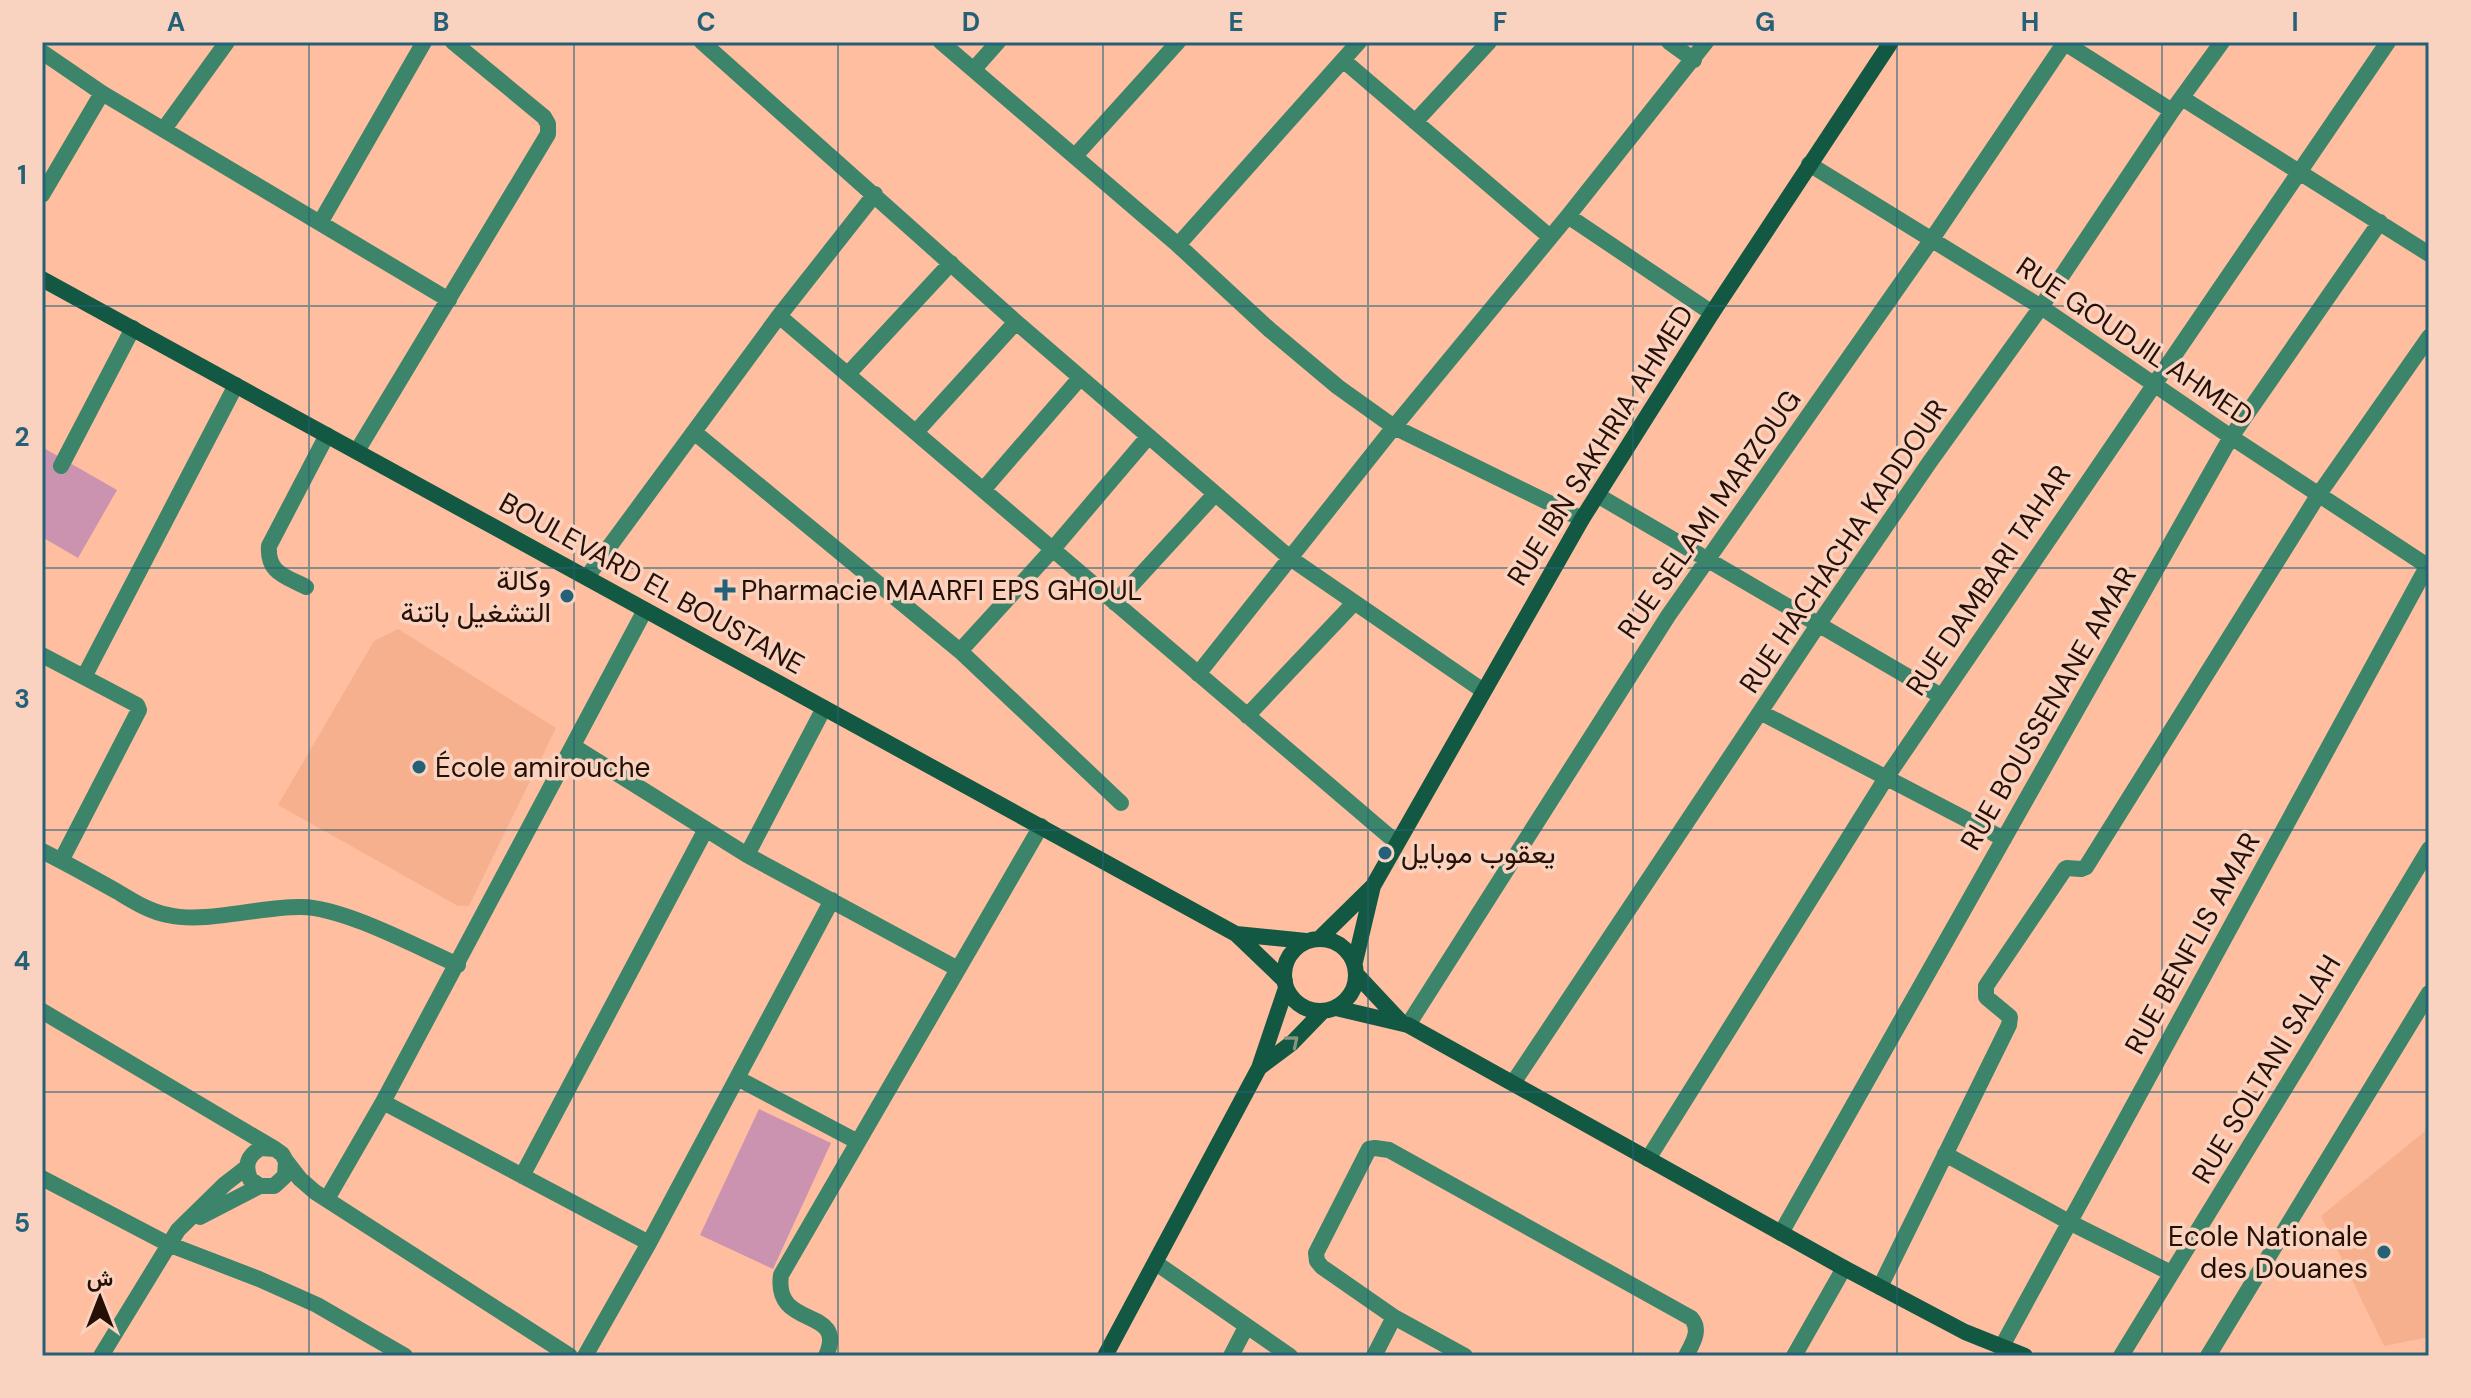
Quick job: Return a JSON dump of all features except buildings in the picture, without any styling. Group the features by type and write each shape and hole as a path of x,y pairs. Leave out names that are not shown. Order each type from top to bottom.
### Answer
{"main road":[{"name":"RUE IBN SAKHRIA AHMED","path":"1373,886 1582,519 1712,313 1891,42"},
{"name":"BOULEVARD EL BOUSTANE","path":"42,279 1236,934"},
{"path":"1105,1356 1259,1068 1285,984 1286,962 1295,948 1312,940 1373,886"},
{"path":"1259,1068 1349,998 1355,987 1373,886"},
{"path":"1236,934 1331,940 1342,946 1356,969 1404,1023"},
{"path":"1236,934 1285,984 1299,1005 1310,1010 1330,1010 1404,1023 1994,1350 2025,1356"}],"street":[{"path":"164,129 227,42"},
{"path":"320,223 424,42"},
{"path":"357,451 545,141 549,129 539,112 453,42"},
{"path":"702,42 1016,322 1290,558 1482,690"},
{"path":"941,42 1178,245 1270,330 1394,427 1582,519"},
{"path":"974,69 998,42"},
{"path":"1075,156 1178,42"},
{"path":"1178,245 1359,42"},
{"path":"1415,122 1489,42"},
{"path":"1669,42 1694,60"},
{"path":"1198,674 1706,42"},
{"path":"2065,42 2426,246"},
{"name":"RUE SELAMI MARZOUG","path":"1404,1023 1668,616 1932,239 2065,42"},
{"name":"RUE HACHACHA KADDOUR","path":"1513,1083 1818,625 2222,42"},
{"name":"RUE DAMBARI TAHAR","path":"1648,1159 1886,778 2388,42"},
{"path":"42,52 102,93 449,300"},
{"path":"1343,60 1550,237"},
{"path":"42,195 102,93"},
{"name":"RUE GOUDJIL AHMED","path":"1809,164 2041,307 2153,385 2428,565"},
{"path":"587,577 779,316 875,194"},
{"path":"1568,216 1712,313"},
{"name":"RUE BOUSSENANE AMAR","path":"1781,1233 2231,437 2380,222"},
{"path":"848,374 951,263"},
{"path":"779,316 1397,843"},
{"path":"916,432 1016,322"},
{"path":"61,466 133,328"},
{"path":"1880,1287 2009,1025 2010,1017 1986,997 1986,986 2065,869 2081,869 2088,863 2319,494 2429,337"},
{"path":"983,490 1080,378"},
{"path":"84,677 236,385"},
{"path":"694,432 960,651 1121,803"},
{"path":"306,587 271,567 269,546 327,435"},
{"path":"960,651 1052,550 1148,437"},
{"path":"1115,603 1215,494"},
{"path":"1597,495 1941,696"},
{"name":"RUE BENFLIS AMAR","path":"1994,1350 2069,1222 2428,565"},
{"path":"1247,716 1353,604"},
{"path":"321,1196 383,1102 645,610"},
{"path":"42,655 137,705 139,710 61,861"},
{"path":"747,855 824,708"},
{"path":"1760,712 2004,839"},
{"path":"573,746 747,855 958,969"},
{"path":"826,1356 832,1338 830,1332 789,1306 781,1296 781,1275 1041,826"},
{"path":"522,1176 706,829"},
{"name":"RUE SOLTANI SALAH","path":"2121,1356 2429,849"},
{"path":"42,851 144,907 165,915 186,918 307,907 359,921 458,965"},
{"path":"585,1356 649,1243 832,900"},
{"path":"2208,1356 2429,993"},
{"path":"42,1011 240,1128 280,1155 300,1179 321,1196 570,1356"},
{"path":"737,1078 858,1142"},
{"path":"383,1102 649,1243"},
{"path":"240,1128 250,1179 267,1186 321,1196"},
{"path":"101,1356 173,1237 247,1165 250,1156 261,1148 280,1155"},
{"path":"1465,1356 1394,1317 1322,1267 1317,1257 1318,1248 1369,1149 1389,1150 1691,1318 1697,1330 1686,1356"},
{"path":"1945,1154 2171,1273"},
{"path":"173,1237 221,1205 285,1176 280,1155"},
{"path":"42,1178 317,1305 405,1356"},
{"path":"1156,1263 1290,1356"},
{"path":"1794,1356 1844,1268"},
{"path":"1374,1356 1394,1317"},
{"path":"1231,1356 1246,1327"}],"shaded area":[{"path":"42,447 117,490 78,558 42,537"},
{"name":"École amirouche","path":"398,629 556,728 469,906 458,906 278,805 374,641"},
{"path":"759,1109 831,1143 773,1269 700,1235"},
{"name":"Ecole Nationale des Douanes","path":"2429,1120 2429,1337 2384,1346 2321,1216 2424,1132"}],"place":[{"name":"Pharmacie MAARFI EPS GHOUL","path":"725,590"},
{"name":"وكالة التشغيل باتنة","path":"567,596"},
{"name":"École amirouche","path":"419,767"},
{"name":"يعقوب موبايل","path":"1385,853"},
{"name":"Ecole Nationale des Douanes","path":"2384,1252"}]}
